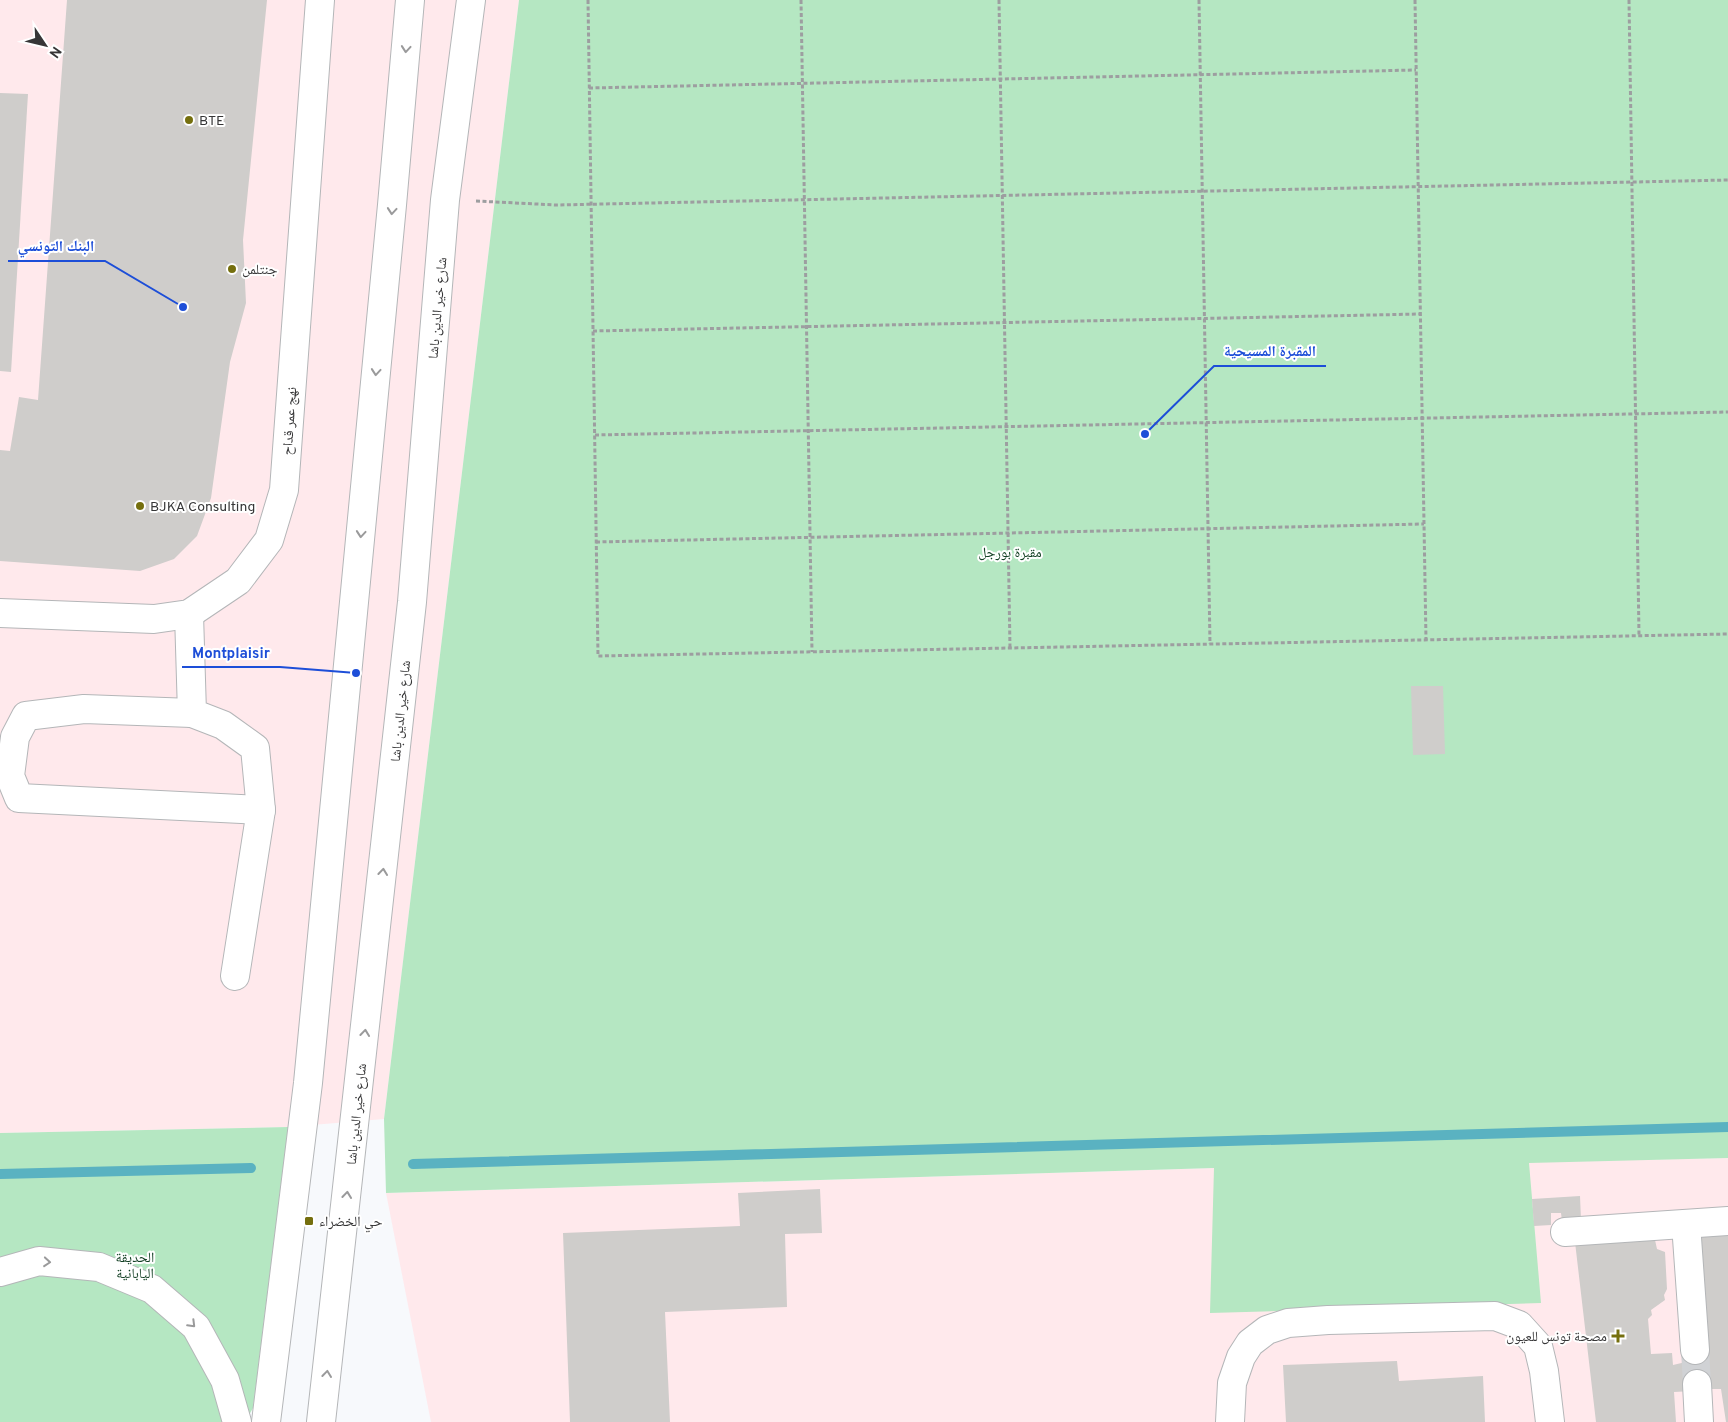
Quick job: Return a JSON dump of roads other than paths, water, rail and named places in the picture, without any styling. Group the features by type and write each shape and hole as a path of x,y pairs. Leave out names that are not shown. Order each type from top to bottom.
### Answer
{"main road":[{"name":"نهج عمر قداح","path":"0,613 154,619 189,614 238,581 269,540 284,490 320,0"},
{"path":"266,1422 308,1083 392,215 410,0"},
{"name":"شارع خير الدين باشا","path":"321,1422 412,602 445,200 471,0"},
{"path":"189,614 192,712"},
{"path":"235,976 261,810 255,748 223,725 192,712 84,708 26,716 15,736 10,776 19,798 261,810"},
{"path":"1565,1232 1728,1221"},
{"path":"1686,1224 1695,1350"},
{"path":"0,1272 39,1261 99,1267 152,1289 196,1327 225,1380 237,1422"},
{"path":"1230,1422 1232,1382 1241,1357 1250,1343 1267,1330 1288,1323 1328,1320 1495,1316 1519,1325 1538,1346 1544,1371 1550,1422"},
{"path":"1697,1384 1700,1422"}],"waterway":[{"path":"413,1164 1728,1127"},
{"path":"0,1174 251,1168"}],"tunnel":[{"path":"1695,1350 1697,1384"}],"place":[{"name":"BTE","path":"189,120"},
{"name":"جنتلمن","path":"232,269"},
{"name":"البنك التونسي","path":"183,307"},
{"name":"المقبرة المسيحية","path":"1145,434"},
{"name":"BJKA Consulting","path":"140,506"},
{"name":"Montplaisir","path":"356,673"},
{"name":"حي الخضراء","path":"309,1221"},
{"name":"مصحة تونس للعيون","path":"1618,1336"}],"park label":[{"name":"مقبرة بورجل","path":"1010,552"},
{"name":"الحديقة اليابانية","path":"135,1266"}]}
